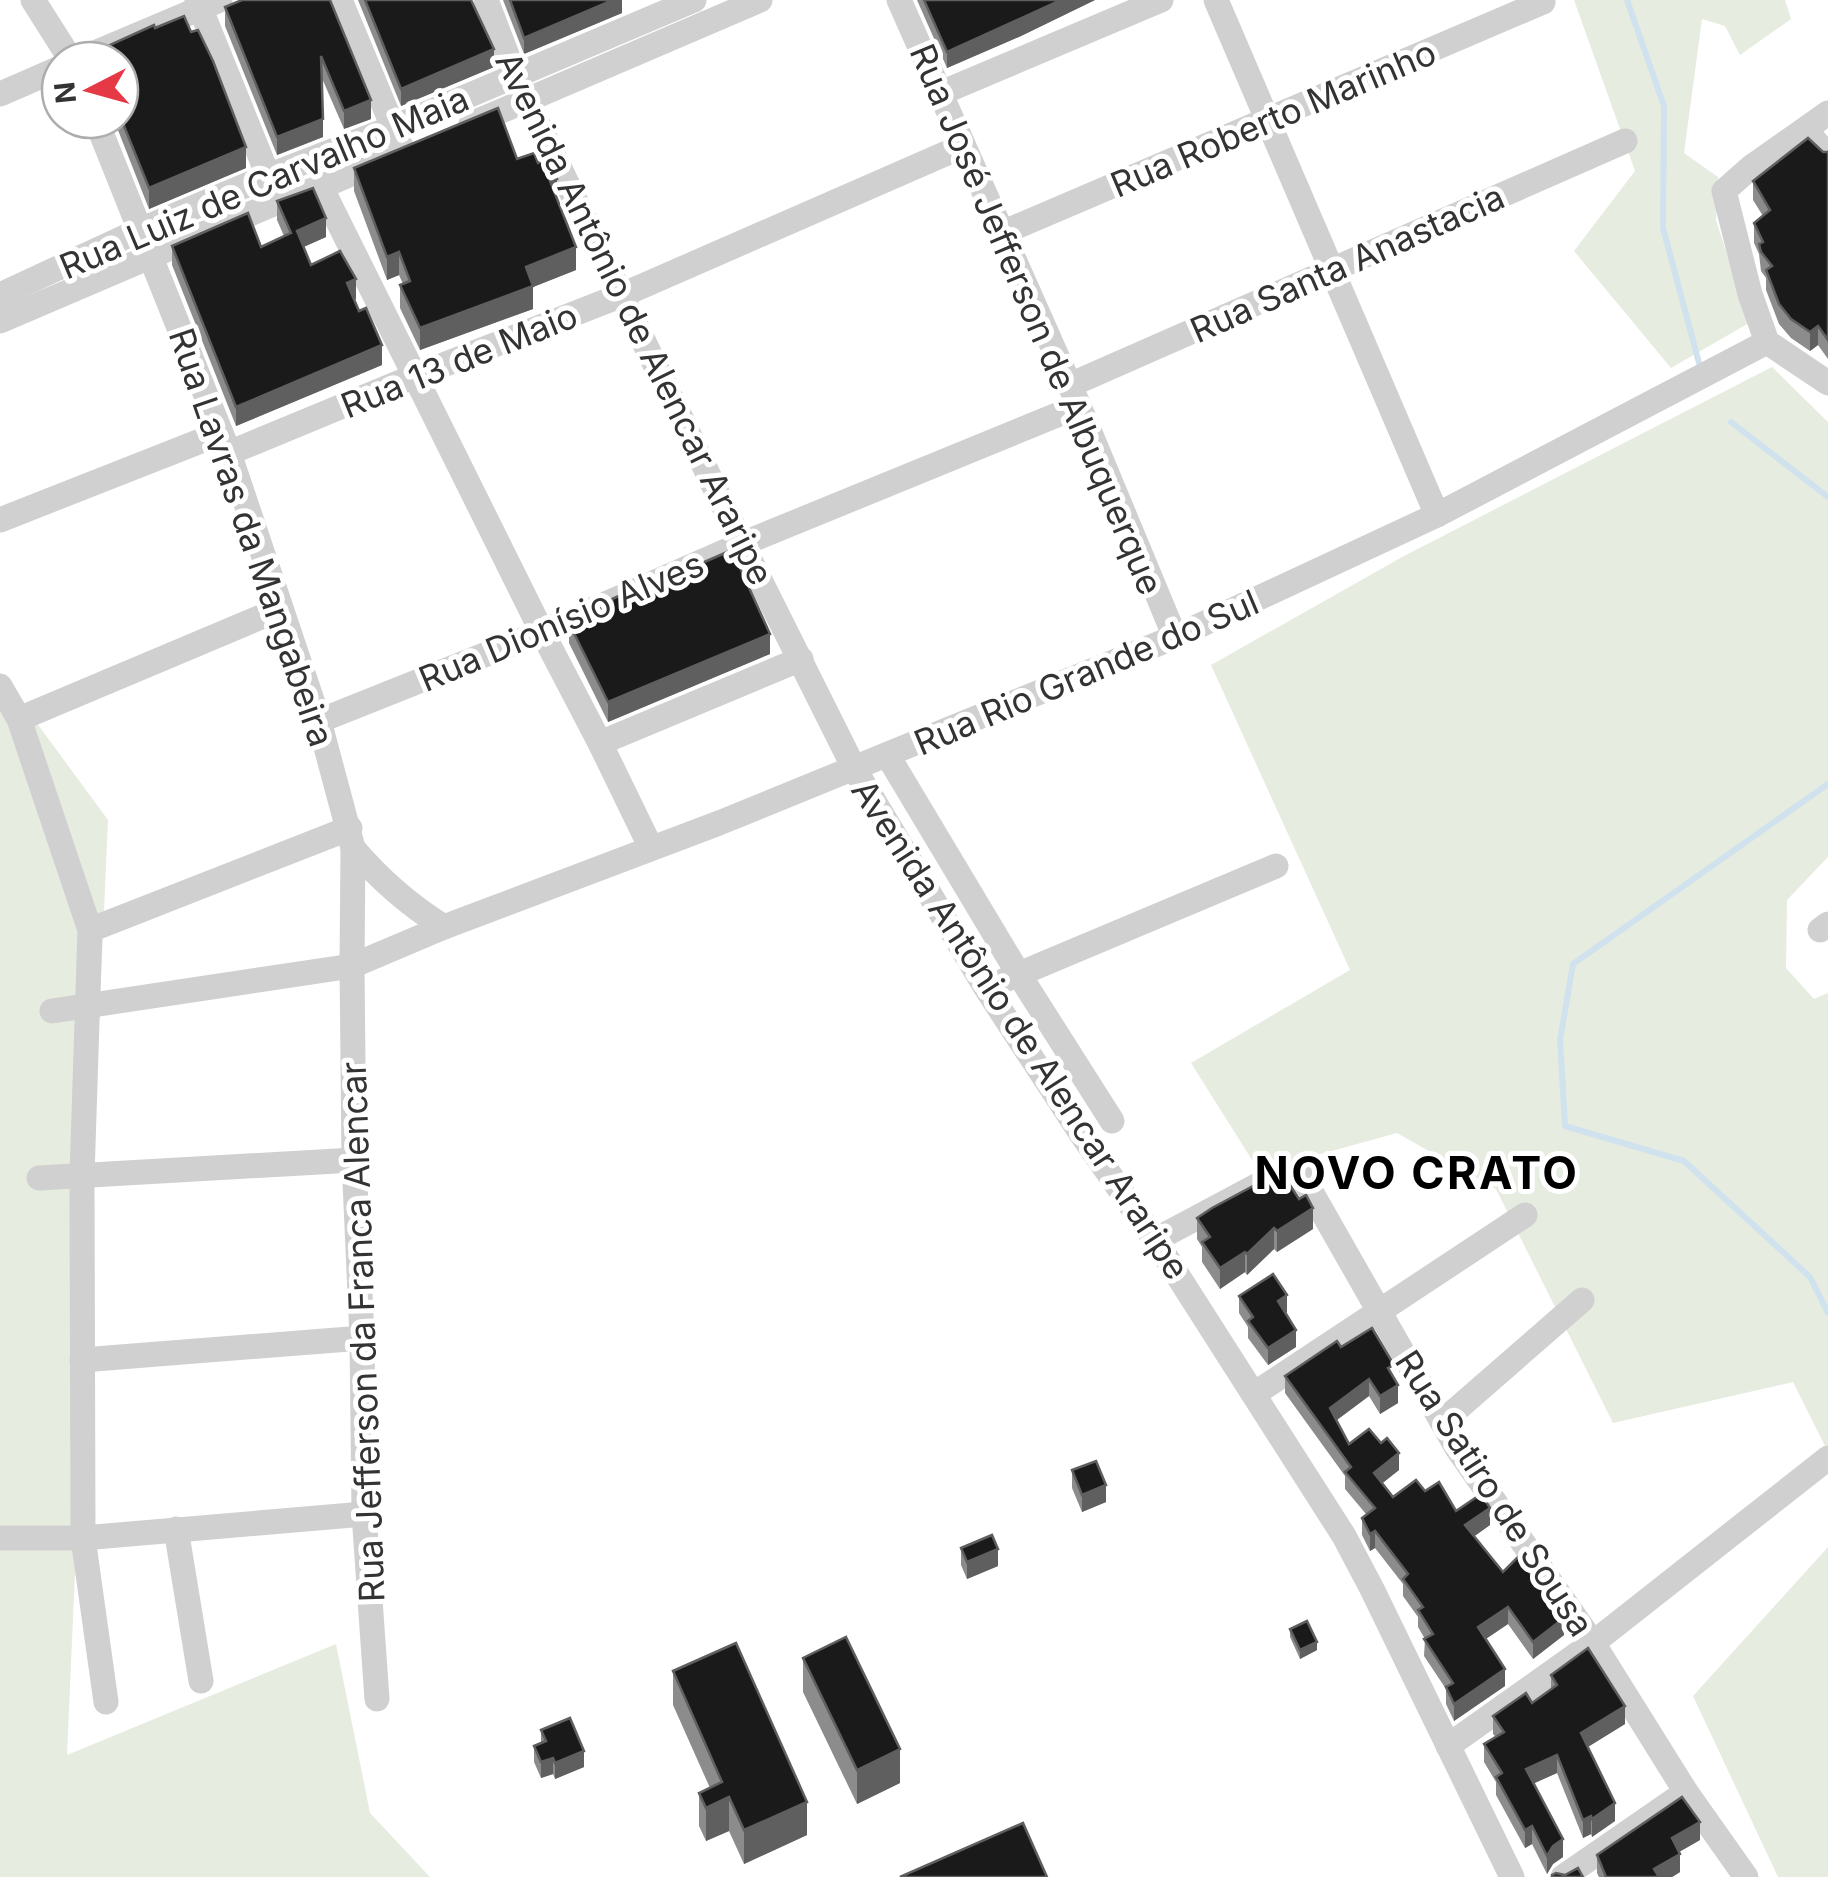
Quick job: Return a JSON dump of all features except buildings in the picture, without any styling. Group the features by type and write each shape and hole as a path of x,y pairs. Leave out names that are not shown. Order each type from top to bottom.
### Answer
{"street":[{"path":"34,0 60,40"},
{"path":"48,0 54,32"},
{"path":"340,0 405,141"},
{"name":"Avenida Antônio de Alencar Araripe","path":"486,0 515,76 854,768 986,988 1344,1536 1512,1877"},
{"name":"Rua Luiz de Carvalho Maia","path":"0,322 321,186 515,76 694,0"},
{"name":"Rua Luiz de Carvalho Maia","path":"456,130 528,101 644,22 760,0"},
{"name":"Rua José Jefferson de Albuquerque","path":"899,0 1075,395 1175,638"},
{"path":"940,93 1160,0"},
{"path":"1216,0 1438,516"},
{"name":"Rua Roberto Marinho","path":"1002,233 1543,2"},
{"path":"121,40 206,3 278,202"},
{"path":"0,94 40,77"},
{"path":"1828,113 1724,191 1766,342 1828,383"},
{"path":"1806,130 1828,156"},
{"name":"Rua Lavras da Mangabeira","path":"104,140 225,443 319,721 351,838 352,966"},
{"name":"Rua Santa Anastacia","path":"1075,395 1333,269 1625,140"},
{"name":"Rua Luiz de Carvalho Maia","path":"0,294 268,176 405,141"},
{"name":"Rua 13 de Maio","path":"0,520 415,376 622,296 963,146"},
{"path":"321,186 651,848"},
{"name":"Rua Rio Grande do Sul","path":"52,1011 352,966 888,756 1175,638 1438,516 1766,342"},
{"name":"Rua Dionísio Alves","path":"319,721 542,632 1075,395"},
{"path":"19,719 280,609"},
{"path":"600,742 801,659"},
{"path":"0,686 19,719 90,930 82,1176 83,1538 106,1702"},
{"path":"888,756 1018,974 1112,1121"},
{"path":"90,930 351,838 376,875 444,927"},
{"path":"986,988 1276,866"},
{"name":"Rua Jefferson da Franca Alencar","path":"352,966 364,1514 377,1699"},
{"path":"39,1178 354,1160"},
{"name":"Rua Satiro de Sousa","path":"1154,1240 1273,1177 1288,1172 1302,1176 1457,1448 1593,1643 1691,1799 1746,1877"},
{"path":"1254,1394 1525,1215"},
{"path":"1442,1422 1582,1300"},
{"path":"82,1360 362,1338"},
{"path":"1448,1746 1593,1643 1828,1458"},
{"path":"0,1538 83,1538 364,1514"},
{"path":"176,1529 201,1681"},
{"path":"1563,1877 1691,1799"}],"shaded area":[{"path":"1574,0 1785,0 1791,19 1740,55 1725,26 1702,19 1684,153 1718,177 1716,220 1749,323 1671,368 1574,251 1635,171"},
{"path":"1772,367 1828,422 1828,857 1787,900 1786,968 1814,999 1828,993 1828,1452 1793,1382 1613,1423 1496,1189 1397,1133 1259,1171 1191,1063 1350,970 1211,665 1404,556"},
{"path":"0,673 108,820 67,1755 336,1644 370,1813 430,1877 0,1877"},
{"path":"1828,1547 1828,1877 1778,1877 1693,1696"}],"waterway":[{"path":"1627,0 1664,106 1663,228 1699,363"},
{"path":"1731,422 1828,497"},
{"path":"1828,784 1573,964 1560,1040 1565,1126 1684,1161 1810,1277 1828,1313"}],"district":[{"name":"NOVO CRATO","path":"1417,1172"}]}
